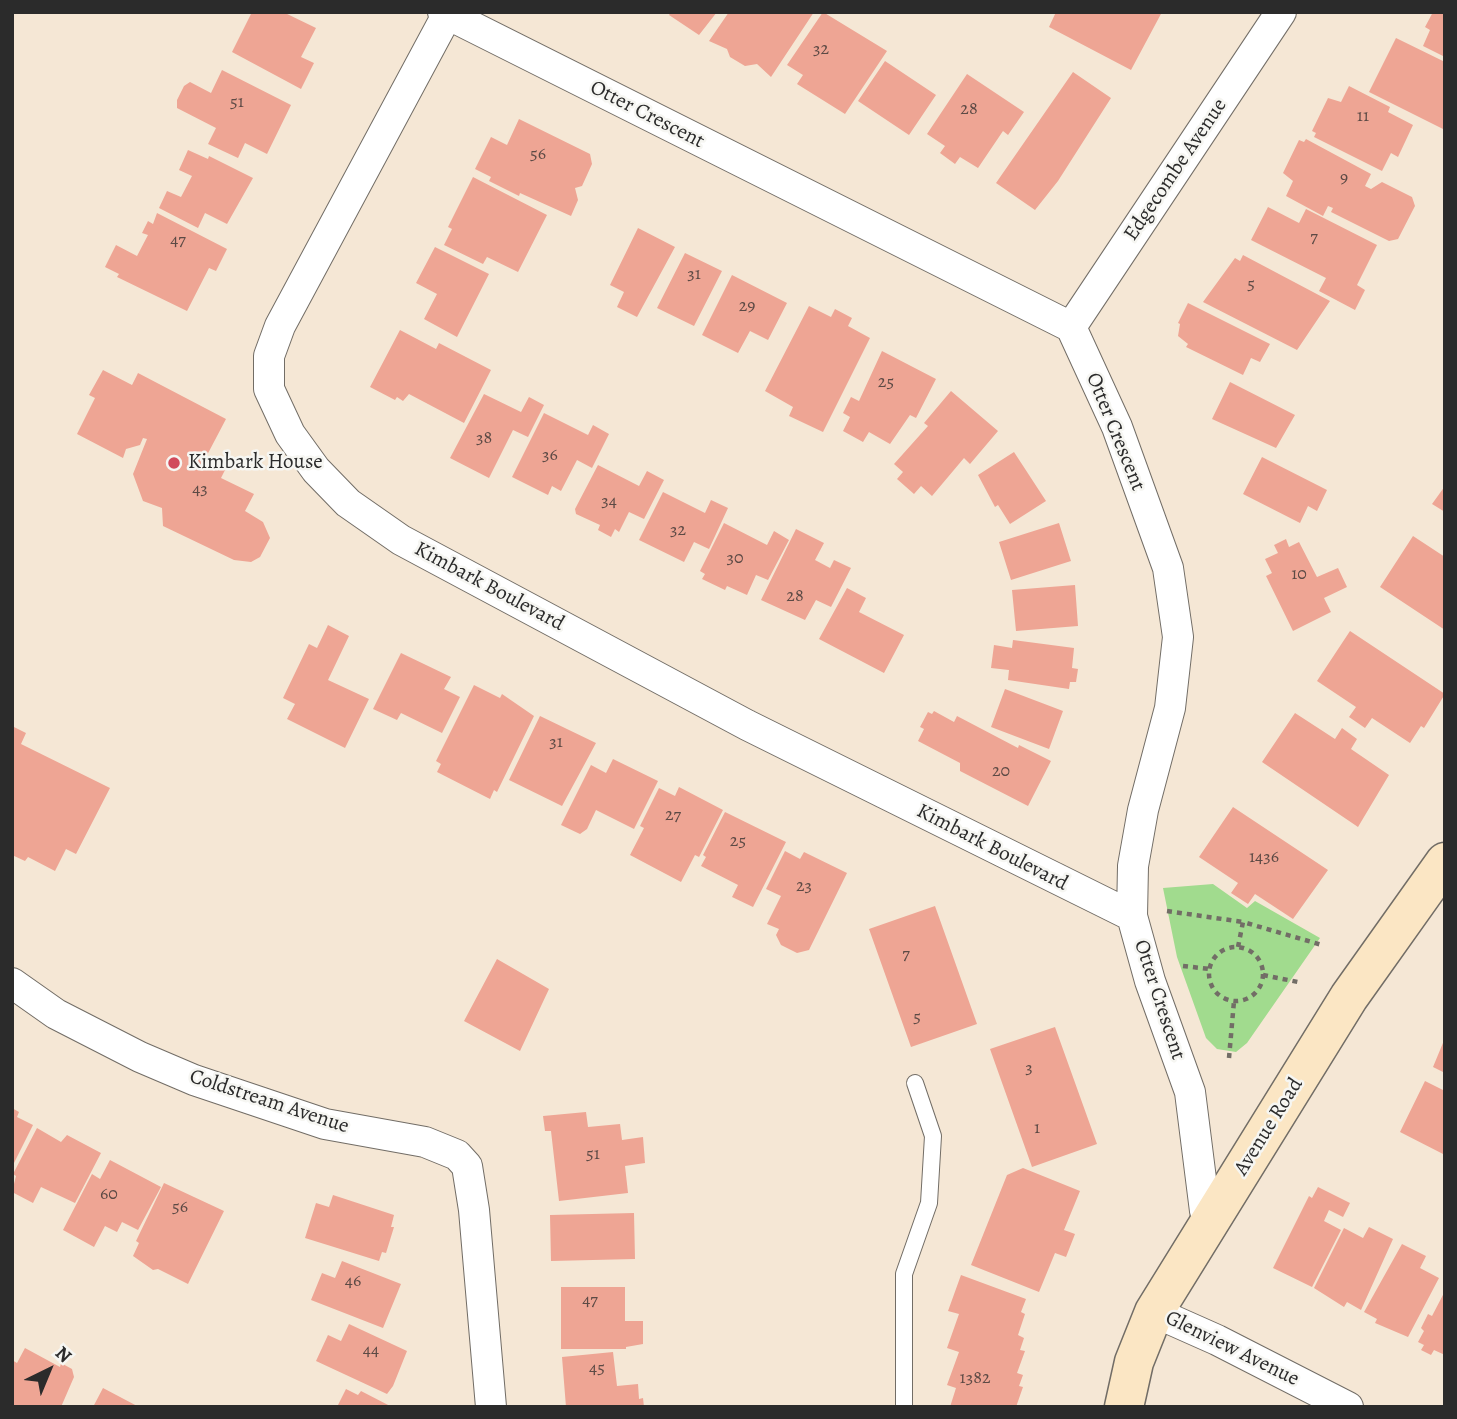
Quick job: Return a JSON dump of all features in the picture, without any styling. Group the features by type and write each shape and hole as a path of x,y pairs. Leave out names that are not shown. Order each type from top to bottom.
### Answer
{"main road":[{"name":"Avenue Road","path":"1124,1407 1134,1362 1154,1312 1349,997 1445,862"}],"street":[{"name":"Edgecombe Avenue","path":"1071,327 1281,12"},
{"name":"Otter Crescent","path":"445,14 1071,327 1117,427 1168,568 1178,637 1170,708 1133,866 1132,916 1150,981 1190,1092 1205,1211 1213,1219"},
{"name":"Kimbark Boulevard","path":"445,14 280,326 269,356 270,389 290,434 316,470 348,503 401,540 747,725 1132,916"},
{"name":"Coldstream Avenue","path":"12,983 56,1014 140,1057 194,1080 325,1124 425,1142 457,1155 467,1166 474,1210 491,1407"},
{"name":"Glenview Avenue","path":"1154,1312 1217,1340 1348,1407"}],"lane":[{"path":"904,1407 904,1273 929,1203 933,1136 915,1083"}],"path":[{"path":"1161,911 1242,922 1322,945"},
{"path":"1238,947 1242,922"},
{"path":"1238,947 1255,955 1263,975 1258,989 1251,996 1234,1001 1218,994 1213,988 1210,969 1216,956 1222,951 1238,947"},
{"path":"1176,966 1210,969"},
{"path":"1263,975 1298,982"},
{"path":"1229,1058 1234,1001"}],"green space":[{"path":"1213,884 1247,908 1255,901 1320,938 1247,1043 1236,1052 1217,1049 1206,1038 1177,957 1163,888"}],"building":[{"path":"252,12 283,12 316,28 301,57 314,63 301,89 232,52"},
{"path":"671,12 717,12 699,35 669,15"},
{"path":"729,12 814,12 771,77 757,64 745,66 730,57 727,49 709,41"},
{"path":"823,12 887,51 845,114 797,84 803,75 787,65"},
{"path":"1056,12 1162,12 1131,70 1049,27"},
{"path":"1433,12 1445,12 1445,57 1423,46 1430,30 1425,27"},
{"path":"1396,38 1445,62 1445,130 1369,92"},
{"path":"885,61 936,95 909,135 858,101"},
{"path":"222,70 291,105 267,154 245,143 238,158 208,144 216,128 177,108 177,100 184,86 190,82 211,93"},
{"path":"1073,72 1111,98 1058,181 1035,210 996,183"},
{"path":"967,74 1024,112 1008,135 1003,131 978,168 960,157 955,164 940,153 945,146 927,134"},
{"path":"1349,86 1390,107 1388,112 1413,125 1398,157 1391,153 1382,171 1314,137 1316,133 1312,131 1328,98 1341,102"},
{"path":"519,119 590,154 592,164 582,186 575,188 578,200 571,216 520,193 519,196 489,181 491,177 475,169 491,137 507,145"},
{"path":"1306,139 1371,174 1365,186 1371,189 1382,182 1412,197 1415,206 1398,239 1389,241 1331,212 1333,208 1328,206 1323,216 1286,196 1293,181 1283,173 1299,140 1304,142"},
{"path":"188,150 208,159 209,156 253,178 227,224 205,213 198,228 159,208 167,191 181,197 192,176 179,170"},
{"path":"473,177 547,215 518,272 487,257 483,264 444,245 452,229 448,227"},
{"path":"1268,207 1299,223 1306,209 1377,245 1357,285 1365,290 1355,310 1319,291 1326,278 1251,240"},
{"path":"157,213 227,249 216,271 209,268 187,311 117,277 119,274 105,267 116,245 137,256 148,235 142,233 148,221 153,224"},
{"path":"638,228 675,247 637,317 617,307 624,292 610,285"},
{"path":"435,247 489,274 457,337 424,319 437,294 416,283"},
{"path":"685,253 722,271 694,326 657,308"},
{"path":"1243,255 1330,301 1297,350 1203,302 1235,258 1240,261"},
{"path":"732,275 787,303 768,340 750,331 738,353 702,335"},
{"path":"1188,303 1270,344 1260,362 1251,358 1243,375 1186,347 1188,344 1178,336 1178,323"},
{"path":"809,306 831,317 835,309 852,318 848,326 870,338 823,432 789,416 793,407 765,391"},
{"path":"400,330 436,349 439,343 491,370 464,423 409,394 403,401 397,397 395,400 370,387"},
{"path":"882,351 936,379 916,418 910,415 890,444 869,432 863,442 843,431 850,417 843,413 851,397 859,401"},
{"name":"Kimbark House","path":"103,370 132,385 138,373 226,419 205,459 225,470 221,478 254,494 245,511 263,522 270,538 260,557 251,562 234,560 163,526 162,508 143,501 133,474 147,439 143,438 140,445 126,449 123,458 77,434 95,398 89,395"},
{"path":"1230,382 1295,415 1276,448 1212,419"},
{"path":"951,391 998,431 970,464 964,458 932,496 921,486 914,494 897,479 903,472 894,464 928,426 924,423"},
{"path":"484,394 521,412 529,397 544,405 528,437 513,430 489,478 450,458"},
{"path":"544,413 588,435 593,425 609,434 592,468 577,460 561,491 552,486 548,495 512,477"},
{"path":"1014,452 1046,501 1010,524 998,505 995,507 978,475"},
{"path":"1262,457 1327,490 1317,511 1308,506 1300,523 1243,494"},
{"path":"598,465 639,486 647,471 664,480 644,519 629,512 619,532 615,529 611,537 598,530 600,525 576,514 575,509"},
{"path":"1445,486 1445,512 1432,504"},
{"path":"663,492 705,513 711,500 728,508 709,549 694,542 684,562 639,540"},
{"path":"724,523 767,545 774,531 789,540 768,580 756,575 747,595 727,586 725,590 702,579 705,574 700,571"},
{"path":"1059,523 1071,561 1011,580 999,542"},
{"path":"796,529 824,543 815,560 830,568 834,560 851,568 831,607 816,600 805,620 761,600"},
{"path":"1413,536 1445,557 1445,630 1380,587"},
{"path":"1286,539 1289,547 1299,542 1317,577 1338,568 1347,587 1324,598 1331,612 1293,631 1266,576 1272,573 1265,559 1278,553 1274,545"},
{"path":"1075,585 1078,626 1016,631 1012,590"},
{"path":"847,588 866,598 859,612 904,635 884,673 819,639"},
{"path":"328,625 349,636 328,680 369,699 345,748 287,719 295,704 283,698 309,644 317,648"},
{"path":"1350,631 1445,694 1424,728 1421,726 1410,743 1372,718 1365,728 1349,717 1356,707 1317,681"},
{"path":"1013,640 1074,648 1072,668 1078,669 1076,682 1070,682 1069,689 1008,680 1009,670 991,668 994,645 1012,648"},
{"path":"401,653 451,677 444,689 460,697 442,733 401,713 397,720 373,709"},
{"path":"474,685 500,698 502,694 534,716 497,792 494,790 490,799 437,772 441,764 436,761"},
{"path":"1005,689 1063,711 1049,749 991,727"},
{"path":"934,711 954,722 957,716 1018,748 1019,745 1051,761 1028,806 960,771 960,763 918,741 924,729 920,727 928,712 932,714"},
{"path":"1295,713 1335,739 1342,728 1357,739 1351,749 1389,775 1358,827 1262,762"},
{"path":"540,716 596,743 562,806 509,780"},
{"path":"12,726 26,733 21,744 110,788 76,854 66,849 55,871 28,857 25,861 12,855"},
{"path":"613,759 658,781 634,829 596,810 587,829 580,834 561,825 591,765 606,773"},
{"path":"679,787 723,810 699,857 695,855 681,882 630,855 644,828 640,826 659,788 675,796"},
{"path":"1233,807 1328,870 1293,919 1255,894 1248,904 1231,893 1238,883 1199,857"},
{"path":"725,812 786,842 753,907 732,897 738,885 701,866 706,857 703,855"},
{"path":"785,851 800,859 804,852 847,873 809,950 797,953 781,945 776,935 779,929 767,924 781,896 766,889"},
{"path":"935,906 977,1024 911,1047 869,929"},
{"path":"497,959 549,989 520,1051 464,1021"},
{"path":"1055,1027 1097,1144 1032,1167 990,1049"},
{"path":"1445,1038 1445,1073 1433,1067"},
{"path":"1425,1081 1445,1091 1445,1155 1400,1132"},
{"path":"12,1108 19,1112 17,1117 33,1125 12,1167"},
{"path":"586,1112 588,1127 620,1124 622,1140 643,1137 645,1163 625,1166 628,1193 559,1201 551,1131 545,1131 543,1116"},
{"path":"37,1128 61,1142 67,1135 101,1153 75,1203 41,1187 33,1203 12,1192 16,1176 13,1174"},
{"path":"110,1160 161,1187 138,1230 122,1222 117,1232 105,1226 94,1247 63,1230 92,1174 100,1179"},
{"path":"1023,1168 1080,1191 1064,1230 1075,1234 1066,1257 1055,1253 1039,1292 971,1265 1007,1175"},
{"path":"164,1183 224,1211 188,1284 158,1269 153,1270 133,1256 139,1243 136,1241"},
{"path":"1318,1187 1350,1203 1343,1217 1329,1210 1324,1221 1341,1230 1312,1287 1273,1268 1309,1196 1312,1198"},
{"path":"333,1195 394,1215 391,1227 394,1227 386,1253 382,1252 379,1261 305,1238 316,1203 329,1207"},
{"path":"634,1213 635,1259 551,1261 550,1215"},
{"path":"1369,1227 1393,1239 1361,1310 1347,1302 1344,1307 1314,1288 1344,1228 1363,1238"},
{"path":"1402,1244 1426,1256 1420,1268 1439,1278 1408,1337 1375,1323 1377,1319 1364,1312"},
{"path":"342,1261 401,1284 383,1328 311,1300 322,1273 335,1278"},
{"path":"961,1275 1026,1299 1021,1312 1025,1314 1018,1335 1024,1338 1020,1350 1025,1351 1017,1373 1023,1375 1019,1386 1023,1387 1016,1407 950,1407 956,1388 947,1385 959,1352 947,1348 959,1314 948,1311"},
{"path":"561,1287 625,1287 625,1321 643,1321 643,1344 626,1349 561,1349"},
{"path":"1445,1291 1445,1355 1434,1350 1431,1355 1421,1350 1424,1345 1418,1342 1424,1331 1421,1328 1428,1314 1432,1316"},
{"path":"349,1324 407,1351 387,1394 316,1361 328,1335 341,1341"},
{"path":"25,1348 60,1367 61,1363 72,1369 74,1377 61,1407 12,1407 12,1360 17,1363"},
{"path":"613,1352 617,1386 638,1384 639,1399 643,1398 644,1407 566,1407 562,1357"},
{"path":"103,1388 139,1407 93,1407"},
{"path":"346,1389 358,1395 361,1391 392,1407 337,1407"}],"place":[{"name":"Kimbark House","path":"174,463"}]}
